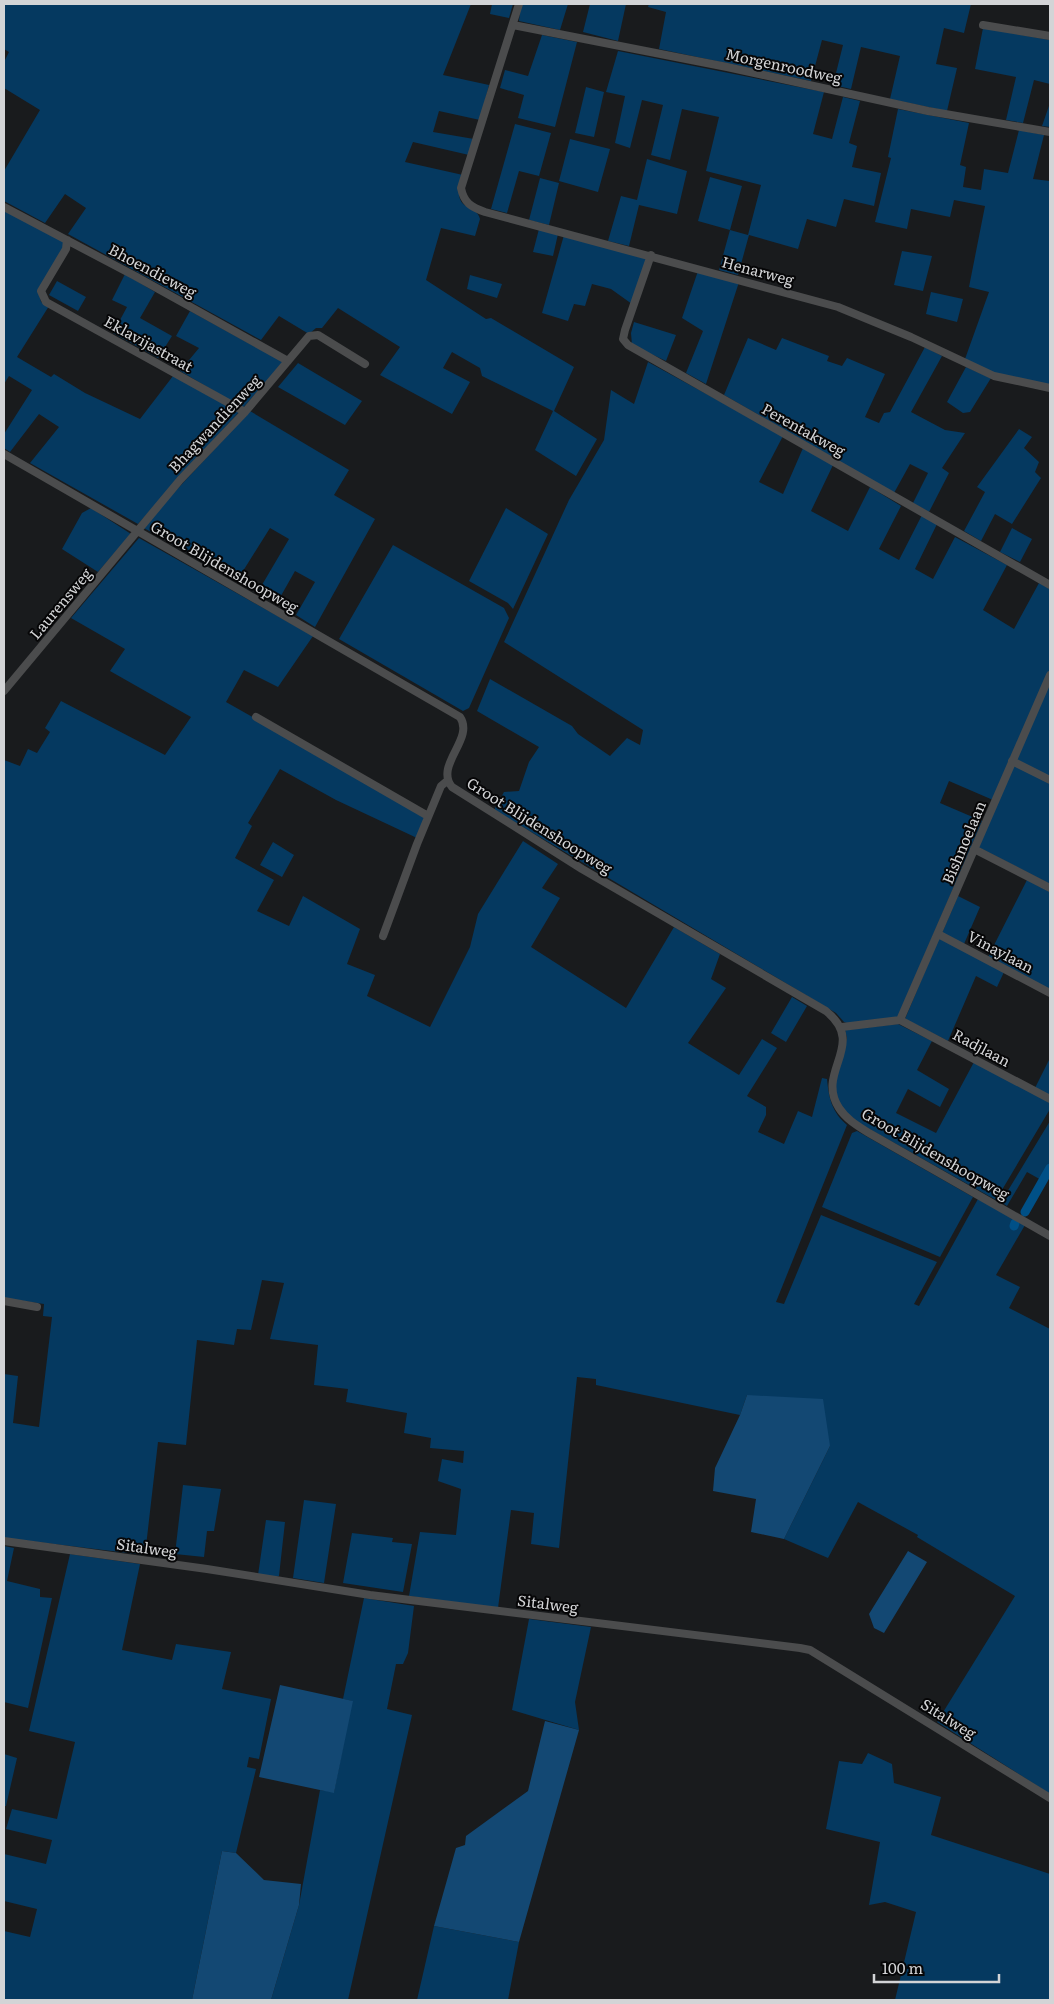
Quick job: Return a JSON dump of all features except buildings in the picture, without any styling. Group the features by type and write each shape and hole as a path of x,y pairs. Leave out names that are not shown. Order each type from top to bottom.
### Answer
{"street":[{"path":"513,25 519,4"},
{"name":"Morgenroodweg","path":"513,25 727,67 928,111 1050,132"},
{"name":"Henarweg","path":"513,25 461,188 463,198 468,205 476,209 651,255 838,308 1000,378 1050,388"},
{"path":"982,25 1050,36"},
{"name":"Bhoendieweg","path":"4,207 231,328 288,362"},
{"name":"Eklavijastraat","path":"67,240 66,249 41,291 42,298 54,307 245,412"},
{"name":"Perentakweg","path":"651,255 625,330 623,339 628,345 1050,585"},
{"name":"Bhagwandienweg","path":"136,531 180,480 245,412 314,334 366,364"},
{"name":"Groot Blijdenshoopweg","path":"4,454 460,717 463,722 462,734 447,772 447,781 452,787 582,869 826,1011 842,1027 844,1037 833,1077 832,1090 838,1106 844,1115 869,1133 1050,1236"},
{"name":"Laurensweg","path":"4,691 136,531"},
{"name":"Bishnoelaan","path":"900,1020 1050,675"},
{"path":"256,717 428,816"},
{"path":"1012,760 1050,780"},
{"path":"383,936 428,816 441,786 447,781"},
{"path":"974,849 1050,888"},
{"name":"Vinaylaan","path":"938,934 1050,993"},
{"path":"842,1027 900,1020"},
{"name":"Radjlaan","path":"900,1020 1050,1099"},
{"path":"4,1301 37,1307"},
{"name":"Sitalweg","path":"4,1541 207,1569 370,1595 810,1650 1050,1798"}],"shaded area":[{"path":"4,4 471,4 443,75 489,85 480,120 439,111 433,132 474,139 469,155 413,142 405,162 463,175 459,196 461,202 474,210 480,219 475,236 441,228 426,280 486,319 491,318 574,367 554,411 597,439 576,476 535,450 553,411 482,376 480,368 452,352 443,368 470,382 452,414 380,375 400,347 338,308 322,328 316,328 309,334 279,316 261,340 68,234 86,208 65,194 45,223 4,201 4,171 40,110 4,88 4,62 9,52 4,49"},
{"path":"492,4 513,4 509,18 490,14"},
{"path":"521,4 568,4 560,30 519,21"},
{"path":"590,4 626,4 618,41 583,32"},
{"path":"649,4 971,4 964,33 944,28 936,64 957,68 947,111 890,99 900,56 861,47 851,89 833,85 843,45 822,40 811,81 659,49 666,12 648,7"},
{"path":"983,28 1050,40 1050,84 1034,80 1023,123 1006,120 1016,77 975,69"},
{"path":"542,35 577,42 555,127 518,118 524,95 500,88 505,70 528,76"},
{"path":"618,51 824,92 813,134 832,139 843,97 860,101 849,143 857,146 852,167 881,173 874,206 844,199 836,227 807,219 798,249 749,235 738,275 719,270 730,230 748,235 761,185 706,171 719,117 682,109 670,160 651,155 663,105 642,100 630,148 615,143 625,96 606,92"},
{"path":"586,87 604,92 594,137 575,133"},
{"path":"1050,103 1050,127 1042,126"},
{"path":"898,109 969,123 960,165 966,167 963,187 981,190 984,169 1008,173 1019,130 1044,135 1033,179 1050,181 1050,385 1006,379 965,359 989,292 969,287 985,206 954,200 950,217 911,209 907,229 875,222 891,158 888,157"},
{"path":"515,124 551,133 539,176 519,171 507,213 491,209"},
{"path":"570,139 610,149 598,192 559,181"},
{"path":"647,159 687,171 677,214 639,205 629,246 608,241 621,196 637,200"},
{"path":"710,177 742,186 730,230 698,221"},
{"path":"540,178 559,183 549,225 529,220"},
{"path":"4,210 66,240 67,248 39,293 41,302 49,306 17,357 51,377 54,374 85,393 140,419 173,376 239,412 138,524 30,463 59,427 39,414 10,452 4,448 4,434 32,390 9,376 4,384"},
{"path":"539,229 558,234 553,256 533,252"},
{"path":"564,235 648,258 632,304 611,289 592,284 585,306 574,304 568,321 542,313"},
{"path":"902,251 932,256 923,291 894,285"},
{"path":"698,271 739,282 706,384 686,373 703,331 682,318"},
{"path":"125,274 155,292 140,318 172,336 158,358 113,333 127,307 112,300"},
{"path":"470,275 502,284 497,298 467,289"},
{"path":"57,281 86,297 78,311 49,295"},
{"path":"931,292 963,299 957,322 926,314"},
{"path":"190,311 283,362 243,408 180,371 199,348 176,336"},
{"path":"634,322 676,335 666,361 632,345 631,333"},
{"path":"748,338 776,350 782,338 829,356 827,361 842,366 847,358 885,374 865,417 879,423 884,413 890,412 925,347 942,356 911,412 945,430 965,433 942,468 949,473 929,512 913,503 928,473 910,464 894,493 724,395"},
{"path":"648,362 783,436 759,482 783,494 803,448 833,465 811,511 848,531 870,487 901,506 879,549 899,560 922,515 937,524 915,569 933,579 955,537 1007,565 983,610 1014,629 1039,583 1050,589 1050,670 993,800 949,781 940,803 982,821 898,1017 850,1024 844,1022 836,1013 494,810 504,792 519,791 529,762 539,747 477,711 490,679 572,726 578,734 610,756 627,738 640,745 643,730 504,642 569,500 604,440 611,390 634,404"},
{"path":"298,363 362,401 345,425 278,387"},
{"path":"966,367 991,378 970,412 963,413 947,402"},
{"path":"250,411 349,470 334,495 375,519 315,627 296,615 315,582 295,571 278,601 259,590 289,539 270,528 238,579 142,527"},
{"path":"1019,429 1032,437 1024,448 1039,462 1035,472 1041,478 1012,524 995,514 981,541 964,531 985,492 977,487"},
{"path":"91,508 131,534 98,572 62,549 82,513"},
{"path":"506,508 548,534 513,609 508,603 469,581"},
{"path":"1012,528 1032,539 1020,562 1000,552"},
{"path":"139,538 313,636 278,687 244,670 226,702 427,816 417,838 336,800 280,769 248,823 252,826 235,858 274,880 257,911 289,926 303,896 360,929 347,964 375,975 367,996 430,1027 470,947 478,914 523,841 558,864 542,888 560,898 531,947 626,1008 674,927 720,954 711,979 726,988 688,1043 739,1075 762,1039 777,1048 747,1096 766,1107 766,1115 758,1132 784,1144 798,1111 812,1117 822,1078 827,1079 832,1105 847,1125 776,1302 784,1304 821,1215 937,1262 914,1304 919,1306 978,1199 1025,1225 996,1275 1020,1287 1009,1308 1050,1329 1050,1794 937,1722 1015,1596 917,1537 918,1535 858,1502 828,1558 784,1539 830,1446 747,1395 740,1415 596,1385 596,1379 577,1377 559,1548 531,1544 534,1513 511,1510 498,1608 409,1596 420,1532 456,1535 461,1489 438,1481 442,1459 463,1463 464,1451 430,1448 431,1438 404,1433 407,1413 346,1402 348,1389 314,1385 318,1345 270,1339 284,1283 262,1280 251,1330 237,1329 234,1345 197,1340 186,1445 158,1442 145,1555 4,1538 4,1374 18,1376 13,1423 39,1427 52,1317 43,1316 44,1304 4,1298 4,760 20,766 28,749 37,753 50,732 45,728 61,701 165,755 191,717 110,671 125,649 71,618"},
{"path":"393,545 504,608 509,618 469,708 463,711 339,639"},
{"path":"1050,682 1050,777 1016,759"},
{"path":"1014,764 1050,783 1050,884 978,847"},
{"path":"273,842 294,855 282,877 260,865"},
{"path":"1027,880 1050,892 1050,990 988,957"},
{"path":"958,896 980,907 964,944 942,933"},
{"path":"939,938 1004,972 997,987 976,976 948,1041 905,1019"},
{"path":"792,997 807,1006 786,1042 771,1033"},
{"path":"898,1024 932,1041 917,1070 949,1089 940,1107 908,1089 896,1113 936,1133 974,1062 1050,1102 1050,1109 996,1200 857,1122 845,1111 839,1102 835,1091 836,1077 847,1038 845,1030"},
{"path":"1050,1058 1050,1096 1035,1088"},
{"path":"1050,1121 1050,1168 1043,1181 1027,1172 1007,1206 1001,1202"},
{"path":"857,1131 973,1197 940,1257 822,1207 852,1133"},
{"path":"747,1395 823,1399 830,1446 784,1539 751,1532 756,1499 713,1491 715,1468 740,1415"},
{"path":"183,1485 221,1489 214,1531 207,1531 204,1557 175,1554"},
{"path":"304,1500 336,1504 324,1583 293,1578"},
{"path":"266,1520 285,1522 279,1576 272,1578 258,1575"},
{"path":"352,1533 393,1538 392,1542 412,1544 403,1592 343,1583"},
{"path":"4,1546 14,1548 7,1581 40,1589 40,1597 52,1598 28,1708 4,1702"},
{"path":"908,1551 927,1562 884,1633 874,1628 869,1614"},
{"path":"70,1554 140,1564 122,1650 172,1660 176,1644 231,1652 222,1689 271,1699 259,1759 249,1757 247,1767 256,1769 236,1853 222,1851 192,2000 4,2000 4,1931 30,1937 37,1909 4,1901 4,1854 46,1864 52,1840 6,1829 12,1809 57,1819 75,1742 29,1731"},
{"path":"364,1598 414,1606 408,1653 403,1664 396,1664 387,1709 412,1715 348,2000 271,2000 299,1905 320,1790 334,1792 352,1701 343,1699"},
{"path":"529,1619 591,1627 575,1702 579,1730 512,1710"},
{"path":"280,1685 353,1701 334,1793 259,1777"},
{"path":"545,1721 579,1730 519,1942 434,1926 456,1848 465,1845 466,1836 528,1791"},
{"path":"868,1753 892,1764 894,1783 941,1797 931,1835 1050,1874 1050,2000 895,2000 916,1912 885,1902 869,1905 880,1842 826,1829 839,1761 862,1764"},
{"path":"4,1754 17,1758 6,1806 4,1806"},
{"path":"222,1851 236,1853 264,1880 301,1884 299,1905 271,2000 192,2000"},
{"path":"434,1926 519,1942 508,2000 417,2000"}],"waterway":[{"path":"1025,1212 1050,1168"}]}
